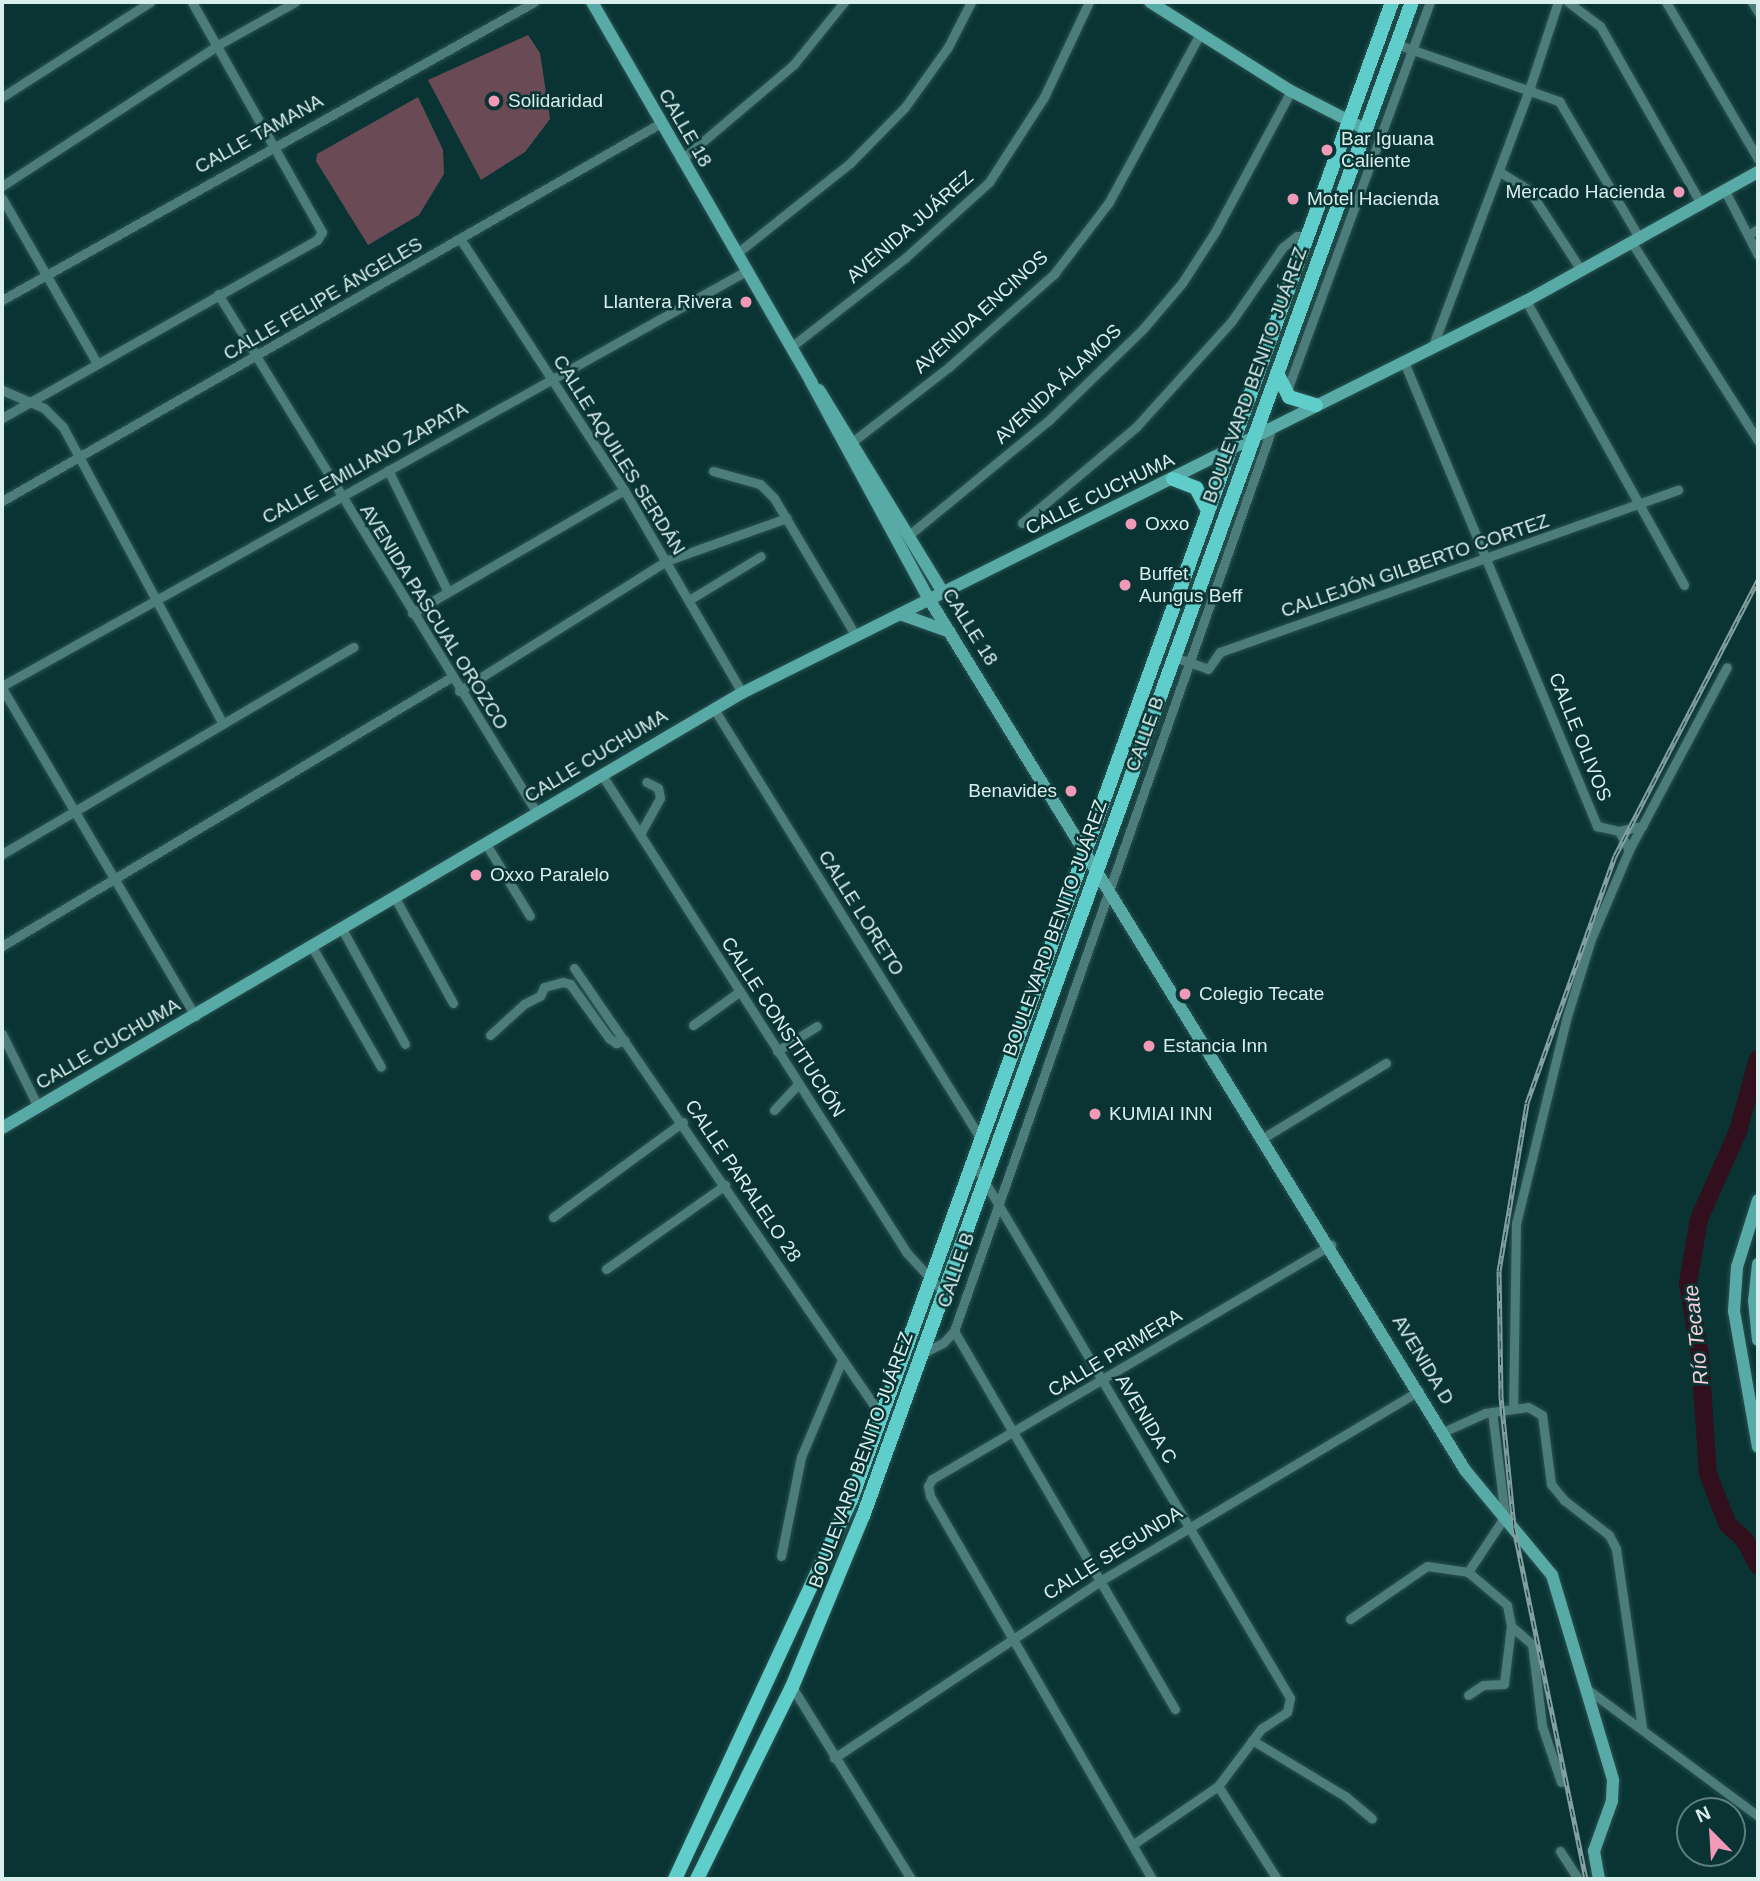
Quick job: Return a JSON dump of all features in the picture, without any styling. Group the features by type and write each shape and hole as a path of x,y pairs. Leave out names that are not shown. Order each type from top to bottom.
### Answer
{"main road":[{"name":"BOULEVARD BENITO JUÁREZ","path":"697,1879 792,1687 849,1551 1278,373 1392,2"},
{"name":"BOULEVARD BENITO JUÁREZ","path":"675,1879 831,1551 1083,849 1308,236 1356,125 1396,44 1412,2"},
{"path":"1254,436 1249,425 1262,388 1260,368"},
{"path":"1278,373 1286,393 1301,404 1317,405"},
{"path":"1173,479 1196,488 1208,511"},
{"path":"849,1551 844,1545 861,1494 862,1468"}],"street":[{"path":"2,97 150,2"},
{"path":"2,418 317,240 319,221 192,2"},
{"path":"2,186 218,45 295,2"},
{"name":"CALLE TAMANA","path":"2,300 274,145 534,2"},
{"name":"CALLE 18","path":"592,2 659,124 811,382 943,592"},
{"path":"681,160 794,64 845,2"},
{"path":"736,254 850,163 905,107 948,47 971,2"},
{"name":"AVENIDA JUÁREZ","path":"791,347 905,258 989,181 1044,97 1089,2"},
{"path":"1150,2 1292,91 1356,125 1382,134"},
{"path":"1286,393 1430,2"},
{"path":"1432,348 1500,172 1558,2"},
{"path":"1568,2 1600,26 1701,204"},
{"path":"1665,2 1758,159"},
{"path":"1752,2 1758,12"},
{"name":"AVENIDA ENCINOS","path":"849,445 1054,274 1116,190 1200,34"},
{"path":"1396,44 1553,96 1565,109 1636,241 1758,441"},
{"name":"AVENIDA ÁLAMOS","path":"909,535 1066,405 1150,321 1215,232 1292,91"},
{"name":"CALLE FELIPE ÁNGELES","path":"2,501 659,124"},
{"path":"1500,172 1529,190 1581,270"},
{"name":"CALLE CUCHUMA","path":"2,1128 742,693 1229,453 1254,436 1526,301 1758,172"},
{"path":"1725,191 1758,255"},
{"path":"2,198 97,363"},
{"path":"1748,235 1758,229"},
{"path":"1023,523 1136,427 1231,322 1283,247 1297,236 1308,236"},
{"name":"CALLE AQUILES SERDÁN","path":"461,240 624,490 742,693"},
{"name":"CALLE EMILIANO ZAPATA","path":"2,687 746,271"},
{"name":"AVENIDA PASCUAL OROZCO","path":"218,294 253,358 450,678 537,813"},
{"path":"1526,301 1684,585"},
{"name":"CALLE OLIVOS","path":"1404,362 1597,826 1619,831"},
{"path":"2,390 30,401 55,417 80,457 223,724"},
{"name":"CALLE B","path":"921,1353 943,1343 954,1331 1107,886 1190,663 1272,428"},
{"name":"CALLE 18","path":"849,445 929,599 1107,886"},
{"path":"388,470 448,592"},
{"path":"713,471 760,484 787,518 856,636"},
{"path":"412,614 624,490"},
{"name":"CALLEJÓN GILBERTO CORTEZ","path":"1190,663 1208,669 1220,652 1678,490"},
{"path":"459,691 666,562 787,518"},
{"path":"689,600 761,556"},
{"path":"900,614 950,632"},
{"path":"2,854 355,647"},
{"path":"1174,657 1190,663"},
{"path":"1513,1409 1514,1239 1539,1116 1591,939 1629,850 1727,667"},
{"path":"2,946 450,678"},
{"path":"2,687 72,813 114,878 195,1016"},
{"name":"CALLE LORETO","path":"714,709 979,1136"},
{"name":"CALLE CONSTITUCIÓN","path":"602,775 798,1084 928,1279 943,1292"},
{"path":"640,834 660,798 658,788 646,782"},
{"path":"1629,850 1619,831 1642,826"},
{"path":"486,844 530,916"},
{"name":"AVENIDA D","path":"1107,886 1331,1245 1470,1477 1552,1575 1613,1780 1612,1801 1594,1851 1599,1879"},
{"path":"395,898 453,1003"},
{"path":"342,929 405,1044"},
{"path":"312,947 381,1067"},
{"name":"CALLE PARALELO 28","path":"575,968 683,1122 880,1414"},
{"path":"490,1035 524,1003 540,996 544,987 563,982 570,984 609,1038 616,1043 625,1040"},
{"path":"694,1025 739,992"},
{"path":"777,1051 817,1026"},
{"path":"2,1034 38,1107"},
{"path":"1263,1138 1386,1063"},
{"path":"774,1110 798,1084"},
{"path":"553,1217 683,1122"},
{"name":"AVENIDA C","path":"971,1158 1290,1698 1287,1712 1252,1740"},
{"path":"606,1269 725,1185"},
{"path":"1758,1200 1737,1268 1734,1311 1758,1447"},
{"name":"CALLE PRIMERA","path":"1012,1637 930,1496 932,1479 1331,1245"},
{"path":"1758,1264 1754,1300 1758,1340"},
{"name":"CALLE B","path":"954,1331 1175,1709"},
{"path":"781,1556 801,1457 842,1360"},
{"name":"CALLE SEGUNDA","path":"834,1758 1012,1637 1100,1581 1419,1391"},
{"path":"1443,1432 1463,1420 1492,1412 1513,1409 1538,1411 1551,1484 1609,1535 1616,1549 1642,1727"},
{"path":"1468,1573 1505,1516 1492,1412"},
{"path":"1350,1619 1427,1566 1468,1573 1507,1605 1511,1626 1504,1684 1483,1685 1468,1695"},
{"path":"1511,1626 1532,1644 1544,1734 1561,1782"},
{"path":"1012,1637 1152,1879"},
{"path":"792,1687 911,1879"},
{"path":"1587,1689 1642,1727 1758,1816"},
{"path":"1132,1845 1218,1786 1252,1740 1345,1796 1372,1819"},
{"path":"1218,1786 1277,1879"},
{"path":"1560,1851 1578,1879"}],"shaded area":[{"name":"Solidaridad","path":"528,35 540,53 550,119 525,152 481,180 428,80"},
{"path":"418,97 443,150 444,174 419,215 368,245 316,161 317,154"}],"waterway":[{"name":"Río Tecate","path":"1758,1059 1738,1131 1699,1219 1688,1283 1700,1355 1708,1474 1728,1525 1744,1539 1758,1565"}],"railway":[{"path":"1586,1879 1514,1527 1501,1396 1499,1271 1527,1103 1615,856 1758,580"}],"place":[{"name":"Solidaridad","path":"494,101"},
{"name":"Bar Iguana Caliente","path":"1327,150"},
{"name":"Mercado Hacienda","path":"1679,192"},
{"name":"Motel Hacienda","path":"1293,199"},
{"name":"Llantera Rivera","path":"746,302"},
{"name":"Oxxo","path":"1131,524"},
{"name":"Buffet Aungus Beff","path":"1125,585"},
{"name":"Benavides","path":"1071,791"},
{"name":"Oxxo Paralelo","path":"476,875"},
{"name":"Colegio Tecate","path":"1185,994"},
{"name":"Estancia Inn","path":"1149,1046"},
{"name":"KUMIAI INN","path":"1095,1114"}]}
